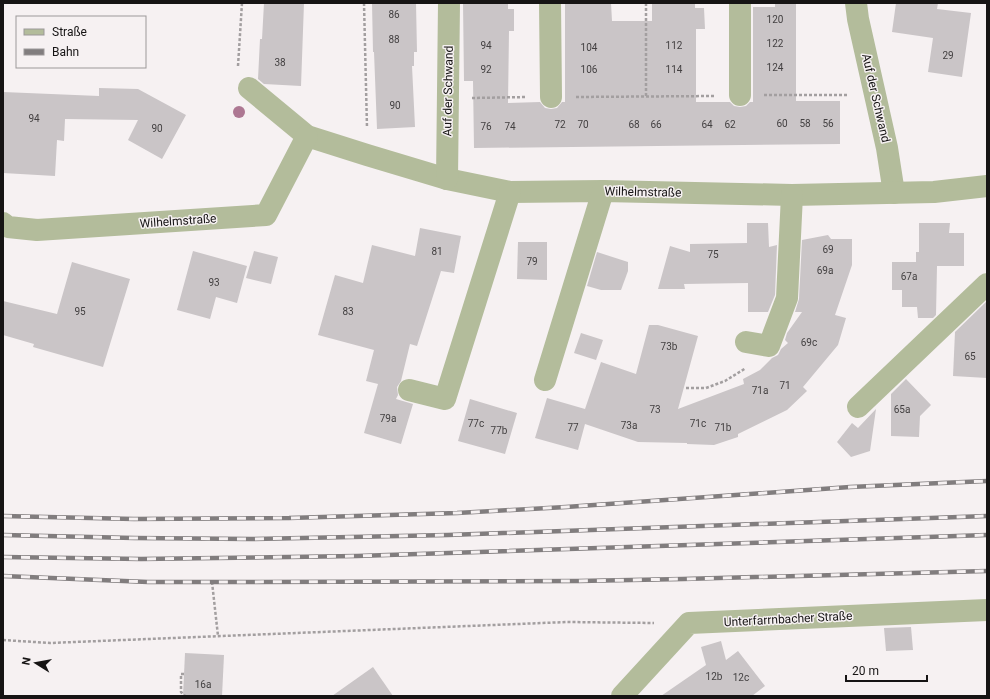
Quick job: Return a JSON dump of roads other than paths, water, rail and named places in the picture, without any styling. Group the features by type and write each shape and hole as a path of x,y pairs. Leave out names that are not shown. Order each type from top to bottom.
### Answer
{"street":[{"name":"Auf der Schwand","path":"447,179 448,3"},
{"path":"550,3 551,97"},
{"path":"740,3 740,96"},
{"name":"Auf der Schwand","path":"856,3 858,20 887,148 894,193"},
{"name":"Wilhelmstraße","path":"249,88 307,136 447,179 510,192 792,195 934,192 987,186"},
{"name":"Wilhelmstraße","path":"3,223 8,227 37,230 266,215 307,136"},
{"path":"409,390 445,400 510,192"},
{"path":"545,380 602,192"},
{"path":"746,342 769,346 787,298 792,195"},
{"path":"858,407 987,284"},
{"name":"Unterfarrnbacher Straße","path":"622,696 689,623 987,610"}],"railway":[{"path":"3,516 134,519 289,518 457,513 566,507 850,487 987,481"},
{"path":"3,535 250,539 448,535 987,516"},
{"path":"3,557 141,559 357,556 987,535"},
{"path":"3,576 148,582 579,581 987,571"}]}
